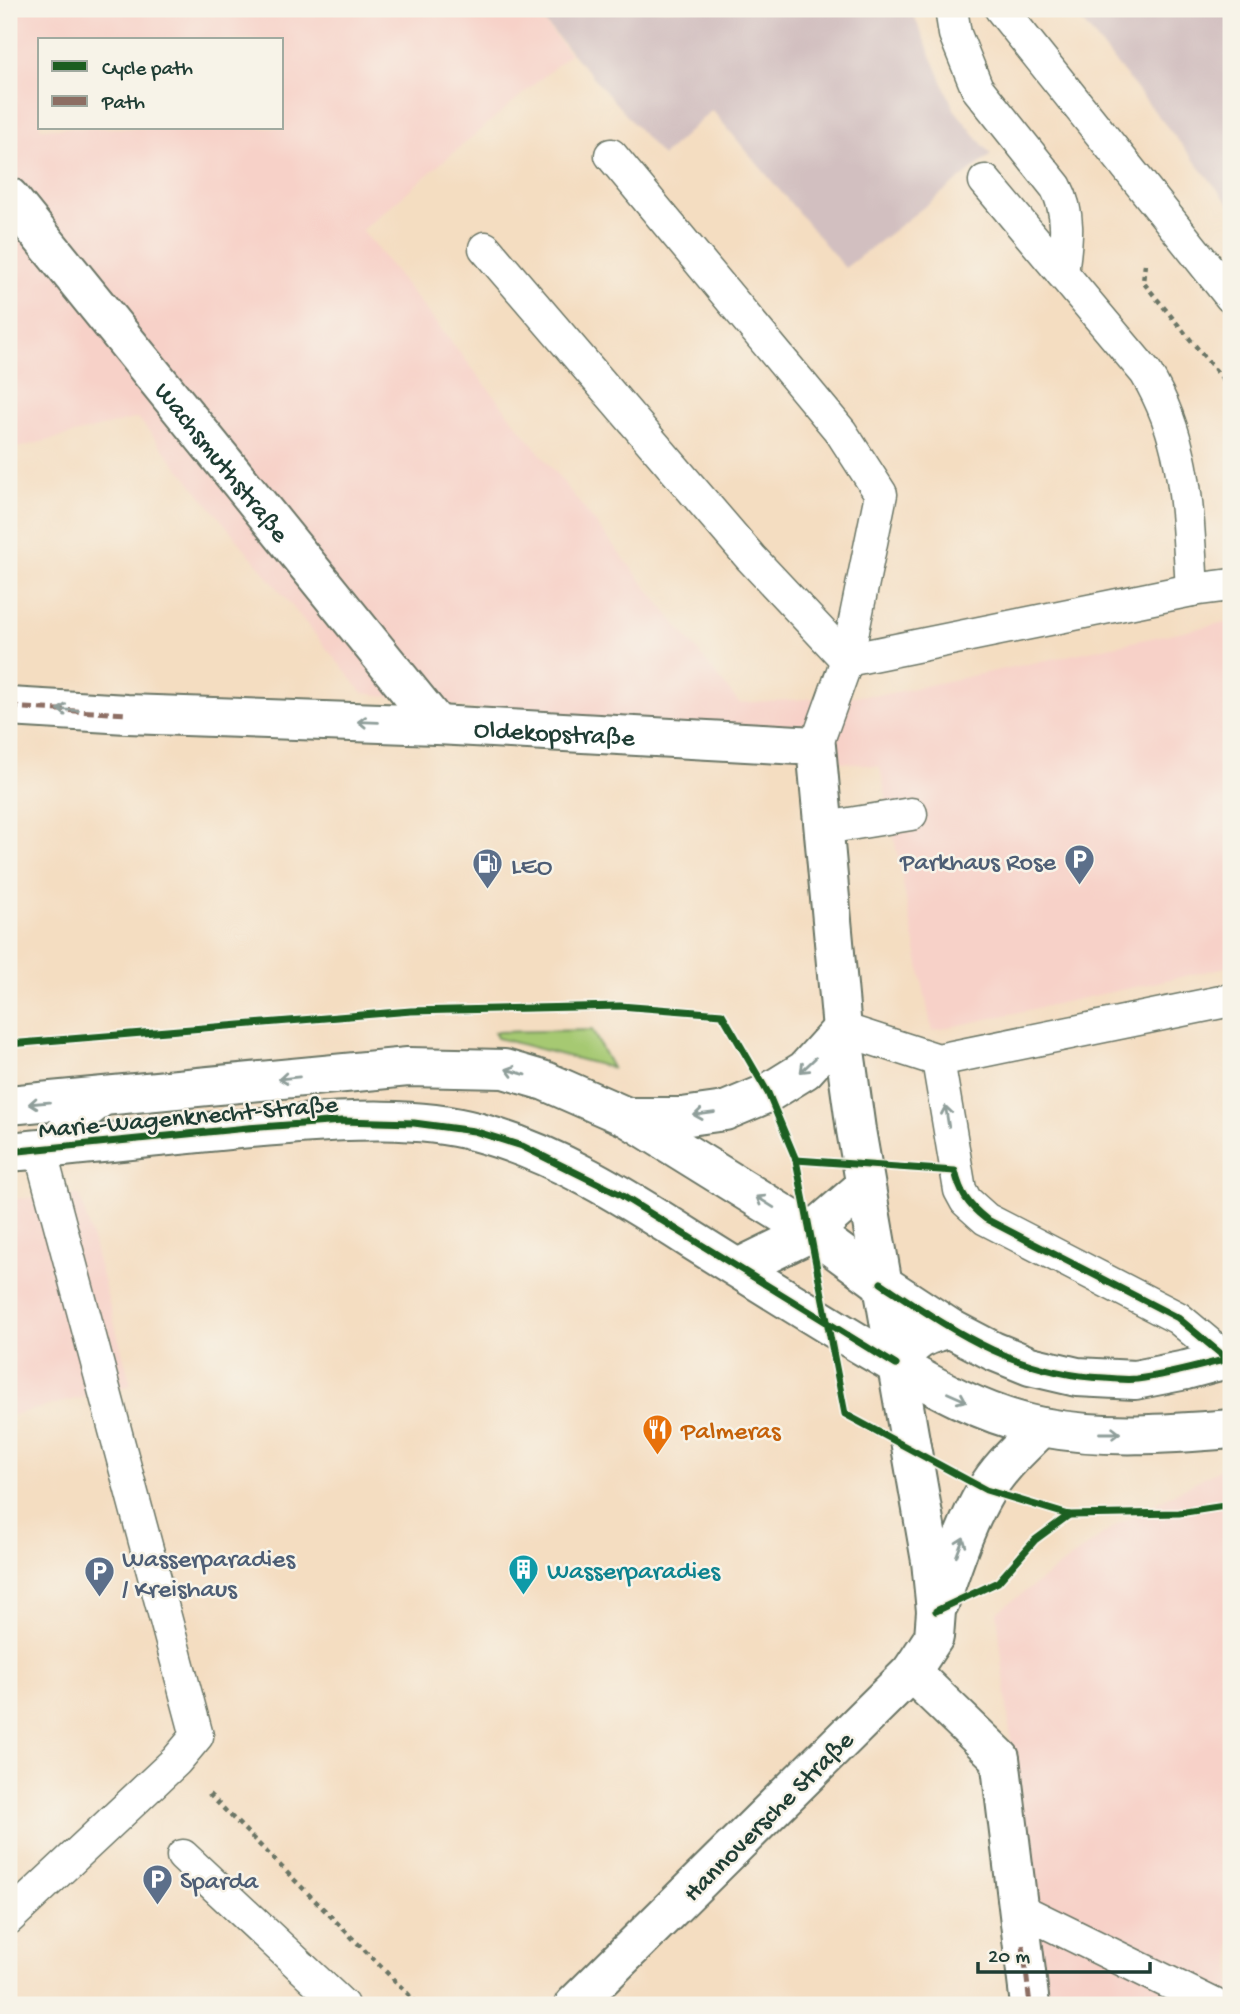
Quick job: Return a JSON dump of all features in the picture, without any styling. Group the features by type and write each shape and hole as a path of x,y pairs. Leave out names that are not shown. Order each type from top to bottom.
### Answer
{"street":[{"name":"Wachsmuthstraße","path":"9,197 437,725"},
{"name":"Oldekopstraße","path":"9,707 437,725 816,746"},
{"path":"816,746 842,1029 881,1283 951,1329 993,1351 1030,1366 1077,1377 1135,1380 1229,1358"},
{"path":"627,1117 681,1117 725,1111 768,1093 805,1070 842,1029"},
{"name":"Marie-Wagenknecht-Straße","path":"9,1105 408,1067 464,1066 504,1069 545,1081 627,1117 812,1232 881,1283"},
{"name":"Marie-Wagenknecht-Straße","path":"25,1151 342,1121 414,1123 474,1131 522,1146 619,1194 896,1365"},
{"path":"738,1268 812,1232 864,1186"},
{"name":"Hannoversche Straße","path":"574,2005 911,1672 934,1637 936,1611 931,1561 881,1283"},
{"path":"951,1329 929,1333 910,1346 896,1365 951,1395 1000,1415 1042,1427 1097,1433 1173,1433 1231,1429"},
{"name":"Hannoversche Straße","path":"936,1611 970,1522 986,1490 1006,1464 1042,1427"},
{"path":"911,1672 1000,1758 1030,2005"}],"lane":[{"path":"951,9 955,34 977,88 1056,187 1064,204 1067,236 1062,273"},
{"path":"1001,9 1231,297"},
{"path":"611,155 841,432 881,494 847,660 816,746"},
{"path":"985,181 1146,373 1168,416 1177,440 1183,474 1192,590"},
{"path":"485,248 751,558 847,660"},
{"path":"847,660 1192,590 1231,585"},
{"path":"825,828 911,814"},
{"path":"842,1029 938,1060 1231,1000"},
{"path":"938,1060 955,1171 960,1190 975,1211 1178,1318 1229,1358"},
{"path":"9,1918 176,1761 197,1736 25,1151 107,1096"},
{"path":"183,1857 342,2005"},
{"path":"1017,1908 1216,2005"}],"path":[{"path":"1146,261 1143,282 1231,389"},
{"path":"176,1761 419,2005"}],"shaded area":[{"path":"9,9 533,9 570,54 362,230 739,703 886,694 1231,621 1231,966 932,1031 880,767 363,693 138,418 9,450"},
{"path":"533,9 911,9 954,109 991,155 845,268 712,110 662,156"},
{"path":"1072,9 1231,9 1231,206"},
{"path":"80,1195 131,1385 9,1416 9,1199"},
{"path":"1223,1467 1231,1467 1231,2005 1039,2005 997,1612 1118,1524"}],"green space":[{"path":"592,1030 612,1068 497,1038 494,1032"}],"marked path":[{"path":"9,707 127,714"},
{"path":"1023,1945 1030,2005"}],"cycle path":[{"path":"9,1044 411,1011 620,1006 722,1014 768,1093 796,1160 845,1414 986,1490 1069,1515 1179,1513 1231,1505"},
{"path":"9,1152 342,1121 414,1123 474,1131 522,1146 619,1194 896,1365"},
{"path":"796,1160 955,1171 966,1198 986,1219 1178,1318 1227,1359"},
{"path":"881,1283 934,1318 986,1347 1013,1359 1072,1375 1137,1379 1231,1358"},
{"path":"936,1611 998,1582 1035,1540 1069,1515"}],"place":[{"name":"Parkhaus Rose","path":"1079,887"},
{"name":"LEO","path":"488,891"},
{"name":"Palmeras","path":"658,1456"},
{"name":"Wasserparadies","path":"524,1596"},
{"name":"Wasserparadies / Kreishaus","path":"99,1599"},
{"name":"Sparda","path":"157,1906"}]}
